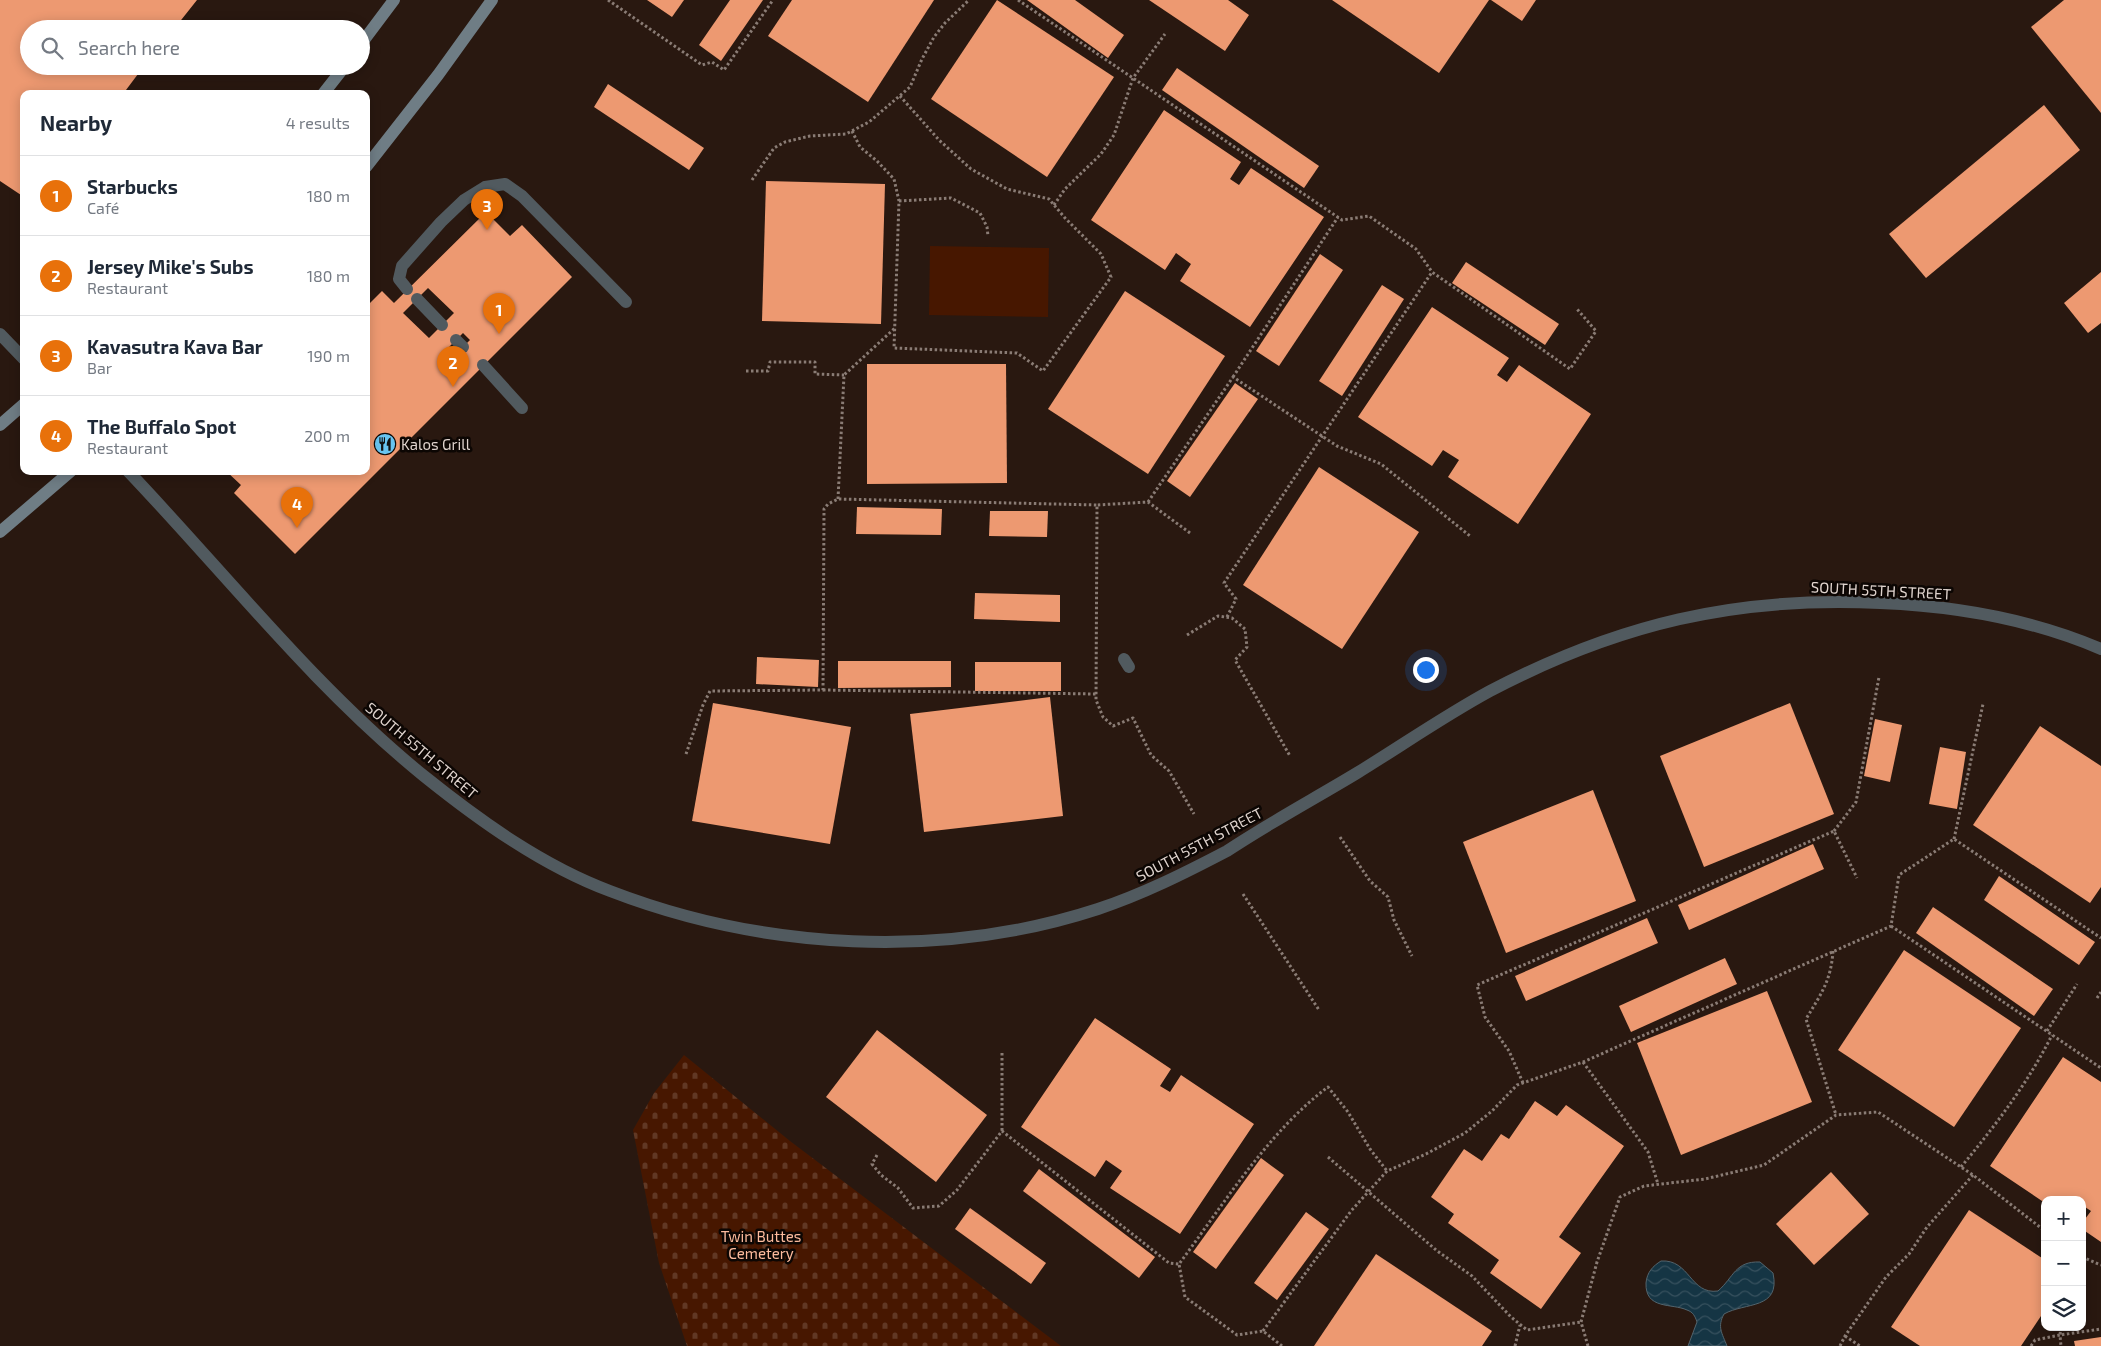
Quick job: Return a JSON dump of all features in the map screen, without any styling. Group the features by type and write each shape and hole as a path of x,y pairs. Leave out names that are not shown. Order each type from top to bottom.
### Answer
{"main road":[{"path":"370,32 394,0"},
{"path":"370,162 438,75 492,0"},
{"path":"326,90 337,75"},
{"path":"0,425 20,408"},
{"path":"0,532 66,475"}],"street":[{"path":"408,289 399,279 402,266 441,222 464,200 485,187 505,184 522,196 626,302"},
{"path":"417,299 442,325"},
{"path":"0,334 20,355"},
{"path":"483,366 522,408"},
{"name":"SOUTH 55TH STREET","path":"132,475 258,616 330,692 424,776 472,813 526,848 567,871 609,891 688,916 772,934 909,942 960,938 1008,931 1095,910 1136,895 1183,874 1227,851 1450,714 1531,670 1615,636 1679,618 1734,608 1826,601 1908,604 1967,611 2030,624 2074,637 2101,649"}],"path":[{"path":"608,0 702,64 712,62 724,70 773,0"},
{"path":"752,180 774,148 785,142 810,136 846,134 870,122 910,87 934,37 945,23 969,0"},
{"path":"1018,0 1342,220 1369,216 1416,249 1432,272 1570,369 1596,331 1577,308"},
{"path":"1054,205 1065,189 1101,154 1114,135 1133,78 1165,34"},
{"path":"852,131 860,147 894,179 899,201 894,348 1017,353 1043,371 1111,277 1101,254 1049,199 1008,189 970,169 939,140 900,96"},
{"path":"899,201 951,198 980,214 988,227 988,236"},
{"path":"1148,502 1338,217"},
{"path":"1227,617 1236,599 1224,583 1432,272"},
{"path":"838,499 844,375 895,328"},
{"path":"746,371 768,371 770,362 815,362 815,374 844,375"},
{"path":"1233,377 1337,446 1382,464 1470,536"},
{"path":"823,690 824,509 828,504 838,499 1097,506"},
{"path":"1187,635 1218,616 1232,618 1245,629 1247,647 1235,660 1290,756"},
{"path":"1523,1083 1509,1051 1485,1017 1476,985 1834,831 1856,802 1879,677"},
{"path":"686,754 703,704 710,691 823,690 1096,694"},
{"path":"1891,926 1899,875 1954,839 1983,704"},
{"path":"1834,831 1857,878"},
{"path":"1340,837 1370,881 1388,897 1394,920 1412,956"},
{"path":"1954,839 2101,938"},
{"path":"1243,894 1319,1010"},
{"path":"1387,1171 1370,1149 1348,1112 1328,1087 1309,1101 1271,1140 1179,1264 1185,1297 1204,1313 1237,1335 1263,1331 1351,1211 1387,1171 1426,1154 1465,1133 1492,1111 1517,1085 1583,1062 1891,926"},
{"path":"1891,926 2101,1068"},
{"path":"1833,951 1832,970 1824,990 1806,1019 1836,1115"},
{"path":"2046,1031 2076,984"},
{"path":"2097,998 2101,992"},
{"path":"1961,1167 1991,1131 2036,1068 2052,1035"},
{"path":"877,1155 872,1164 898,1188 913,1208 939,1206 957,1190 1002,1131 1002,1053"},
{"path":"1583,1062 1648,1152 1658,1184"},
{"path":"1588,1346 1580,1322 1597,1262 1620,1197 1644,1186 1705,1179 1764,1165 1836,1115 1878,1112 1973,1175 2041,1228"},
{"path":"1002,1131 1169,1263 1179,1264"},
{"path":"1328,1157 1436,1250 1472,1276 1527,1330 1580,1322"},
{"path":"1840,1346 1886,1277 1909,1254 1927,1227 1973,1175"},
{"path":"2086,1259 2101,1265"},
{"path":"1515,1346 1520,1324"},
{"path":"2032,1346 2035,1340 2101,1329"},
{"path":"1263,1331 1282,1346"},
{"path":"2060,1331 2061,1346"},
{"path":"1845,1336 1860,1346"}],"green space":[{"path":"930,246 1049,248 1048,317 929,315"},
{"name":"Twin Buttes Cemetery","path":"684,1055 790,1141 1061,1346 687,1346 659,1263 633,1130 654,1093"}],"water":[{"path":"1661,1261 1678,1265 1695,1283 1709,1291 1718,1291 1745,1264 1760,1262 1773,1273 1774,1285 1772,1293 1767,1299 1759,1303 1724,1314 1721,1326 1727,1346 1688,1346 1697,1322 1694,1314 1681,1308 1655,1302 1647,1292 1646,1283 1649,1273"}],"building":[{"path":"0,0 197,0 181,20 20,20 20,75 137,75 126,90 20,90 20,194 0,181"},
{"path":"647,0 684,0 672,17"},
{"path":"730,0 763,0 721,61 699,45"},
{"path":"792,0 934,0 868,102 768,36"},
{"path":"997,0 1114,77 1047,177 931,99"},
{"path":"1027,0 1075,0 1124,35 1108,58"},
{"path":"1149,0 1228,0 1249,15 1225,51"},
{"path":"1332,0 1489,0 1439,73"},
{"path":"1491,0 1536,0 1522,21"},
{"path":"2064,0 2101,0 2101,113 2031,27"},
{"path":"1177,68 1319,166 1304,188 1162,90"},
{"path":"608,84 704,148 689,170 594,107"},
{"path":"2044,105 2080,150 1926,278 1889,234"},
{"path":"1164,110 1241,162 1230,179 1239,185 1251,168 1324,217 1250,327 1180,281 1191,264 1176,253 1165,270 1091,220"},
{"path":"766,181 885,184 881,324 762,321"},
{"path":"486,212 510,236 522,225 572,277 295,554 234,493 241,485 230,475 370,475 370,303 382,291 394,303","holes":["428,288 454,313 429,338 403,313","463,333 470,340 450,360 443,353"]},
{"path":"1320,254 1343,270 1279,366 1256,351"},
{"path":"1466,262 1559,324 1545,345 1452,283"},
{"path":"2101,272 2101,323 2088,333 2064,303"},
{"path":"1382,285 1404,299 1342,396 1319,381"},
{"path":"1125,291 1225,356 1148,474 1048,409"},
{"path":"1432,307 1509,358 1497,375 1507,382 1519,365 1591,414 1518,524 1448,477 1459,460 1443,450 1432,466 1358,417"},
{"path":"867,364 1006,364 1007,483 867,484"},
{"path":"1235,383 1258,399 1190,497 1167,481"},
{"path":"1319,467 1419,532 1342,649 1243,585"},
{"path":"857,507 942,509 941,535 856,534"},
{"path":"990,511 1048,511 1047,537 989,536"},
{"path":"975,593 1060,595 1060,622 974,619"},
{"path":"757,657 819,660 818,687 756,684"},
{"path":"838,661 951,661 951,687 838,688"},
{"path":"975,662 1061,662 1061,691 975,691"},
{"path":"1050,697 1063,816 924,832 910,714"},
{"path":"713,703 851,727 830,844 692,821"},
{"path":"1790,703 1834,814 1704,867 1660,756"},
{"path":"1875,719 1902,725 1890,782 1864,776"},
{"path":"2040,726 2101,766 2101,887 2090,903 1973,825"},
{"path":"1940,747 1966,752 1957,809 1929,804"},
{"path":"1593,790 1636,901 1506,953 1463,842"},
{"path":"1813,844 1824,869 1689,930 1678,905"},
{"path":"1999,876 2095,942 2079,965 1984,900"},
{"path":"1933,907 2053,989 2034,1016 1916,933"},
{"path":"1647,918 1658,943 1526,1001 1515,976"},
{"path":"1904,950 2021,1028 1954,1127 1838,1050"},
{"path":"1725,958 1737,984 1631,1032 1619,1006"},
{"path":"1767,991 1812,1102 1681,1155 1637,1043"},
{"path":"1095,1018 1171,1069 1160,1086 1170,1092 1181,1075 1254,1124 1180,1234 1110,1188 1122,1171 1106,1160 1095,1177 1021,1127"},
{"path":"877,1030 987,1115 936,1182 826,1097"},
{"path":"2063,1057 2101,1082 2101,1242 2086,1232 2086,1218 2091,1211 2086,1208 2086,1196 2041,1196 2041,1200 1990,1166"},
{"path":"1535,1101 1557,1116 1566,1105 1624,1146 1559,1237 1581,1253 1541,1309 1490,1273 1499,1260 1448,1223 1454,1214 1431,1197 1464,1149 1482,1161 1501,1134 1509,1139"},
{"path":"1261,1158 1284,1175 1216,1269 1193,1252"},
{"path":"1039,1169 1155,1257 1139,1278 1023,1191"},
{"path":"1831,1172 1869,1214 1814,1265 1776,1224"},
{"path":"970,1208 1046,1263 1031,1284 955,1229"},
{"path":"1969,1210 2041,1257 2041,1316 2021,1346 1920,1346 1891,1327"},
{"path":"1306,1212 1329,1229 1277,1300 1254,1283"},
{"path":"1376,1254 1492,1331 1482,1346 1314,1346"},
{"path":"2101,1337 2101,1346 2075,1346 2074,1341"}],"place":[{"name":"Kavasutra Kava Bar","path":"487,230"},
{"name":"Starbucks","path":"499,334"},
{"name":"Jersey Mike's Subs","path":"453,387"},
{"name":"Kalos Grill","path":"385,444"},
{"name":"The Buffalo Spot","path":"297,528"}]}
